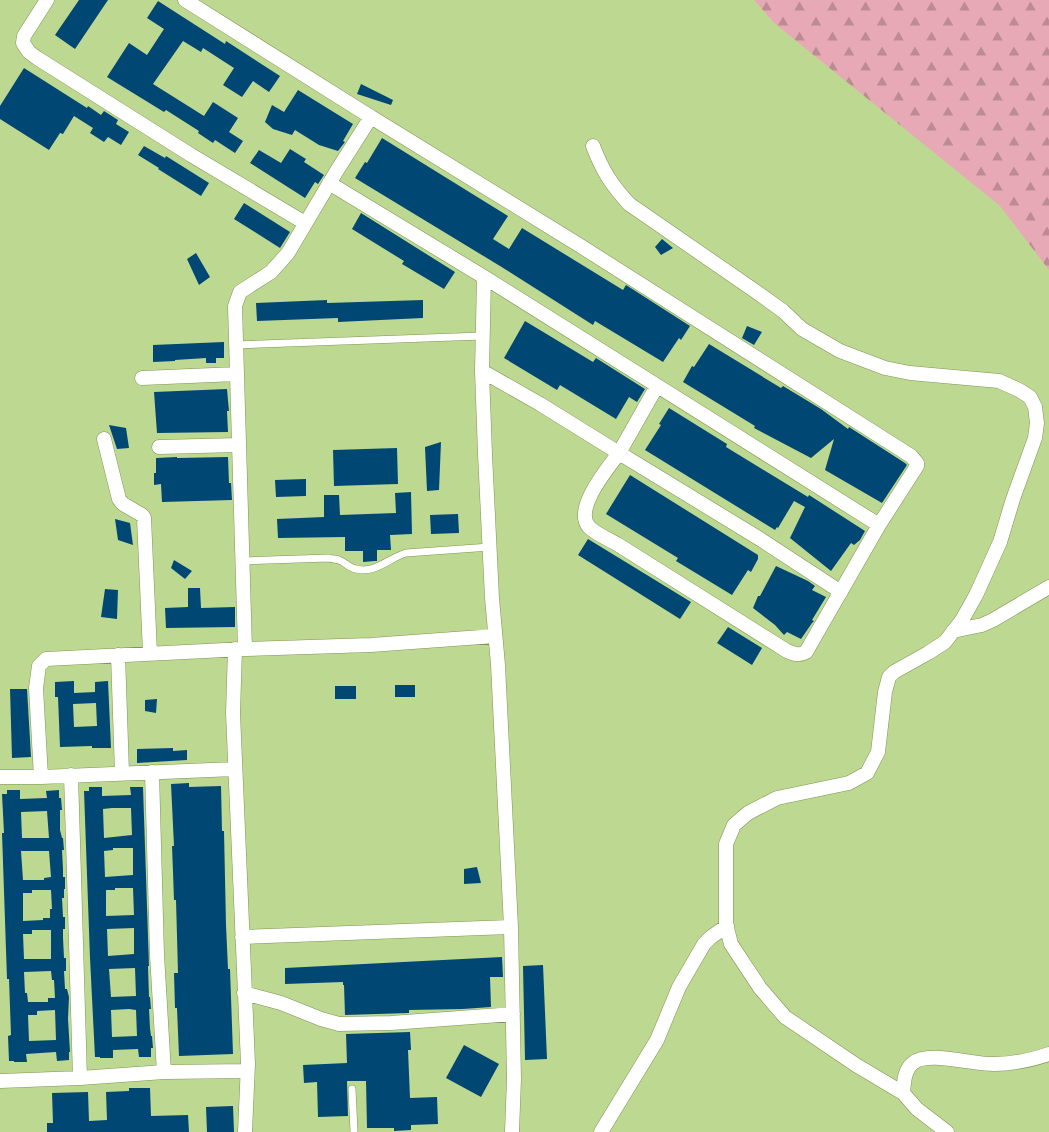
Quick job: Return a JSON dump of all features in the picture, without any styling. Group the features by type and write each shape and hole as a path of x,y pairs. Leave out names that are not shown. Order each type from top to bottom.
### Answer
{"street":[{"path":"46,0 23,40 29,52 191,155 304,223"},
{"path":"184,0 579,245 911,456 917,463 916,470 879,525 806,652 801,655 787,651 591,529 585,519 585,509 596,484 619,453 657,386"},
{"path":"245,1132 247,1071 233,713 240,649 243,561 235,306 240,292 271,272 288,253 304,223 371,117"},
{"path":"592,146 612,185 629,204 783,311 802,329 840,351 885,368 910,373 999,381 1030,397 1035,407 1037,423 1035,438 1000,542 976,596 962,620 945,642 894,672 890,677 885,692 878,752 867,773 849,783 777,798 748,813 734,825 726,844 727,926 731,944 760,988 785,1017 856,1065 903,1093 917,1109 947,1132"},
{"path":"329,183 879,525"},
{"path":"484,278 482,370 492,598 511,927 514,1079 512,1132"},
{"path":"482,370 760,539 841,592"},
{"path":"142,378 237,374"},
{"path":"104,439 119,499 144,518 150,653"},
{"path":"159,447 239,445"},
{"path":"953,632 993,620 1049,587"},
{"path":"41,777 36,688 39,666 46,659 371,645 495,636"},
{"path":"118,655 122,773"},
{"path":"0,777 235,769"},
{"path":"152,772 164,1072"},
{"path":"71,775 80,1078"},
{"path":"602,1132 657,1040 679,987 704,944 727,926"},
{"path":"242,937 511,927"},
{"path":"244,993 281,1003 328,1022 339,1024 391,1023 513,1014"},
{"path":"903,1093 907,1070 912,1063 920,1059 930,1057 975,1064 994,1064 1028,1061 1049,1054"},
{"path":"0,1081 164,1072 247,1071"}],"lane":[{"path":"236,345 482,336"},
{"path":"243,561 329,558 339,560 354,569 366,570 406,553 490,547"},
{"path":"352,1089 354,1132"}],"green space":[{"path":"754,0 1049,0 1049,270 1000,206 774,23"}],"building":[{"path":"79,0 108,0 75,49 55,35"},
{"path":"158,1 280,76 269,92 253,81 242,97 223,85 234,68 203,48 201,52 183,41 153,84 204,116 213,102 238,118 229,132 243,141 235,153 215,140 213,143 166,110 164,112 107,77 129,43 147,55 164,29 147,18"},
{"path":"24,68 87,108 88,106 101,115 104,111 118,120 116,124 129,132 121,145 108,137 104,142 90,133 93,128 74,116 63,134 60,133 49,150 0,119 0,106"},
{"path":"361,84 393,100 391,105 357,94"},
{"path":"298,90 353,124 338,151 319,145 295,130 292,135 273,129 265,122 272,105 284,112"},
{"path":"382,138 508,216 493,239 509,249 522,228 623,290 626,285 690,326 663,362 595,321 593,325 355,178"},
{"path":"144,146 165,158 166,156 209,183 201,196 138,155"},
{"path":"290,149 306,159 304,162 324,175 318,184 315,182 305,198 250,163 259,150 281,163"},
{"path":"244,203 290,232 280,248 234,219"},
{"path":"361,213 455,272 444,289 402,264 404,261 352,229"},
{"path":"662,239 673,248 661,255 655,247"},
{"path":"196,253 210,277 199,285 187,259"},
{"path":"327,300 327,303 423,300 423,318 338,322 338,318 257,321 256,303"},
{"path":"525,321 593,362 596,358 645,389 637,402 629,397 616,419 560,385 557,390 504,358"},
{"path":"747,326 762,332 754,345 742,338"},
{"path":"224,342 224,358 216,358 216,363 206,363 206,358 153,362 153,345"},
{"path":"709,344 781,388 783,386 821,409 848,429 849,427 905,463 907,465 882,503 825,470 834,439 811,458 754,428 755,426 683,382"},
{"path":"227,389 228,432 157,433 154,392"},
{"path":"669,408 727,444 726,447 808,497 809,495 865,531 860,540 854,545 851,543 831,571 790,538 805,507 794,501 775,530 645,450"},
{"path":"109,425 126,428 129,448 117,449"},
{"path":"441,442 439,490 427,491 425,447"},
{"path":"397,448 398,484 334,486 333,450"},
{"path":"228,457 232,500 162,502 161,484 154,485 156,458"},
{"path":"630,475 758,555 751,572 748,570 732,595 676,561 678,558 606,514"},
{"path":"306,479 306,496 276,497 275,480"},
{"path":"411,492 412,534 390,535 391,550 377,550 377,561 363,562 363,551 345,551 345,537 278,538 277,519 324,517 324,495 339,495 340,515 396,513 395,493"},
{"path":"458,514 459,533 431,534 430,515"},
{"path":"115,519 130,523 133,545 118,540"},
{"path":"588,539 691,602 680,619 578,555"},
{"path":"174,560 192,571 185,579 171,568"},
{"path":"776,566 808,581 815,586 812,590 826,597 812,620 814,621 801,639 787,632 784,635 753,608"},
{"path":"188,588 200,588 201,608 235,607 235,627 166,628 165,608 188,607"},
{"path":"105,589 118,590 117,619 101,617"},
{"path":"728,627 762,648 752,665 717,643"},
{"path":"74,681 74,693 95,692 95,682 108,681 111,748 60,747 58,697 55,697 55,682","holes":["96,703 97,726 74,727 73,704"]},
{"path":"395,685 415,685 415,697 395,697"},
{"path":"335,686 356,686 356,699 335,699"},
{"path":"10,689 27,689 31,757 12,758"},
{"path":"157,699 156,713 145,711 145,700"},
{"path":"173,748 173,751 187,750 187,760 137,763 137,749"},
{"path":"189,783 189,787 221,786 233,1054 179,1056 177,1008 175,1008 174,973 178,973 171,784"},
{"path":"89,787 102,787 102,796 131,795 130,787 143,787 151,1009 149,1009 153,1048 151,1048 151,1057 139,1057 138,1049 113,1050 113,1058 95,1057 84,791 89,791","holes":["131,808 132,835 104,838 103,809","113,848 133,848 133,875 105,877 104,851 113,850","133,888 134,915 106,916 106,890","134,928 134,954 108,956 107,929","135,968 136,996 111,997 109,969","111,1010 136,1010 137,1036 112,1037"]},
{"path":"7,790 20,790 20,799 47,798 46,791 59,790 59,798 61,798 60,830 63,838 63,877 65,877 64,898 62,898 63,917 65,917 63,938 66,971 64,971 65,989 69,997 69,1060 57,1061 56,1052 26,1054 27,1062 9,1061 8,1036 11,1035 2,833 4,833 2,794 7,794","holes":["47,811 49,838 22,838 21,812","21,851 49,851 51,877 44,878 44,880 23,880","32,890 51,890 50,918 23,921 23,893 32,893","32,930 51,930 51,959 24,959 23,934 32,934","51,971 55,998 48,998 48,1002 28,1002 27,993 25,993 24,972","55,1010 56,1040 29,1041 28,1015 37,1015 37,1011"]},
{"path":"477,867 481,883 464,884 464,869"},
{"path":"502,957 503,977 490,977 491,1007 345,1015 343,982 285,984 285,968"},
{"path":"543,965 547,1059 525,1060 523,966"},
{"path":"410,1032 411,1050 408,1050 410,1098 437,1097 438,1124 411,1125 411,1130 394,1131 394,1128 367,1128 366,1081 347,1081 348,1116 318,1117 317,1082 304,1083 303,1065 347,1063 346,1034"},
{"path":"464,1045 499,1064 481,1097 446,1078"},
{"path":"129,1088 150,1088 151,1116 188,1115 189,1132 47,1132 47,1123 53,1123 52,1093 88,1092 89,1121 107,1120 106,1092 129,1091"},
{"path":"233,1106 234,1132 207,1132 206,1107"}]}
